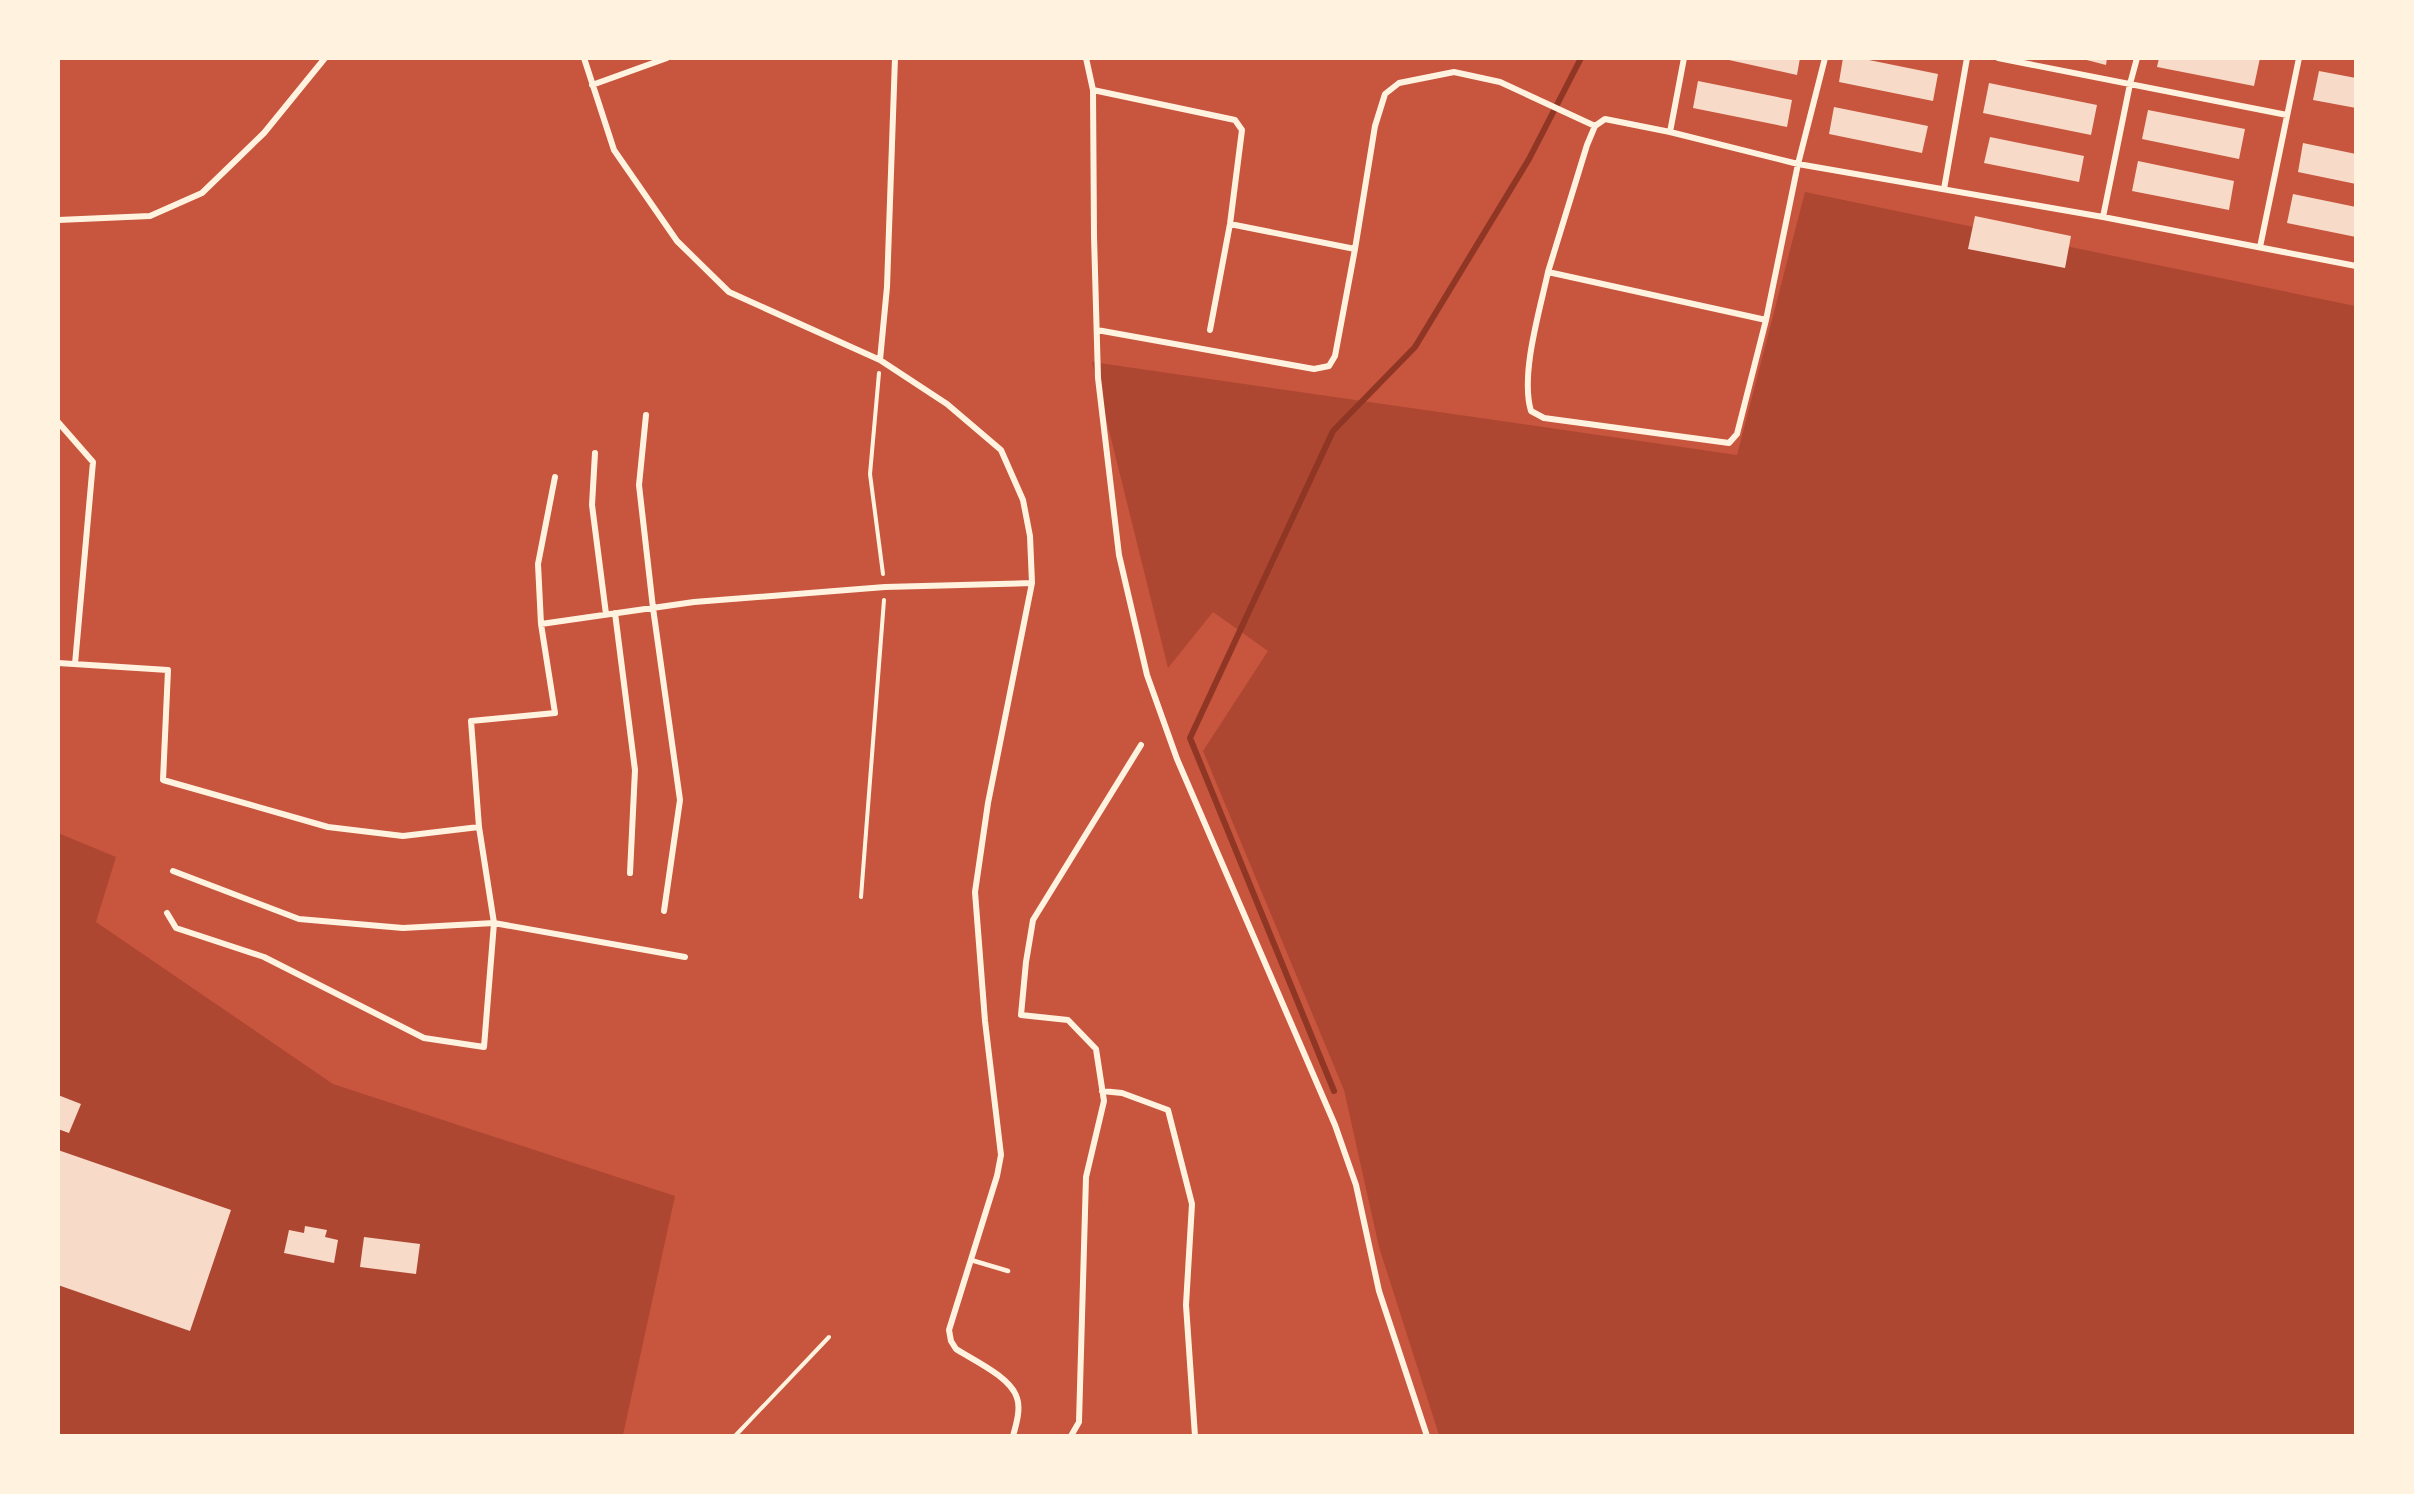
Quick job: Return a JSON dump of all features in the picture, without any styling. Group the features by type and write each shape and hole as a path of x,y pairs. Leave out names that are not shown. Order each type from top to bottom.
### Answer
{"street":[{"path":"58,220 150,216 202,193 264,133 325,58"},
{"path":"584,58 614,150 677,241 729,292 880,360 946,404 1001,450 1023,500 1030,536 1032,583 988,803 975,892 985,1021 1001,1155 998,1176 949,1330 951,1341 956,1349 1006,1381 1017,1398 1017,1418 1013,1436"},
{"path":"592,85 667,58"},
{"path":"880,360 887,287 895,58"},
{"path":"1086,58 1093,90 1098,378 1119,555 1147,675 1177,759 1335,1125 1356,1185 1379,1291 1427,1436"},
{"path":"1670,132 1684,58"},
{"path":"1825,58 1798,164 1766,321 1737,434 1728,443 1544,417 1531,411 1527,396 1530,360 1548,272 1594,126 1605,119 1670,132 1798,164 2103,217 2355,266"},
{"path":"1944,189 1967,58"},
{"path":"1998,58 2287,115"},
{"path":"2103,217 2137,58"},
{"path":"2260,247 2299,58"},
{"path":"1097,330 1314,369 1329,366 1335,356 1375,126 1385,94 1399,83 1454,72 1500,82 1594,126"},
{"path":"1093,90 1235,120 1242,130 1230,224 1210,330"},
{"path":"1230,224 1355,249"},
{"path":"1548,272 1766,321"},
{"path":"646,415 639,485 653,608 680,800 664,911"},
{"path":"58,422 93,462 75,664"},
{"path":"595,453 592,505 606,614"},
{"path":"167,913 176,928 264,957 424,1038 484,1047 494,923 479,827 471,721 555,712 541,624 538,564 555,477"},
{"path":"541,624 694,602 885,587 1032,583"},
{"path":"615,613 636,770 630,873"},
{"path":"58,663 168,670 164,780 327,827 403,836 479,827"},
{"path":"1071,1436 1079,1422 1086,1177 1104,1101 1096,1049 1068,1020 1021,1015 1026,962 1033,920 1141,745"},
{"path":"172,871 299,919 403,928 494,923 685,957"},
{"path":"1102,1091 1122,1093 1168,1110 1192,1203 1185,1305 1195,1436"}],"lane":[{"path":"971,1260 1008,1270"}],"path":[{"path":"861,897 885,587 870,474 880,360"},
{"path":"735,1436 830,1337"}],"shaded area":[{"path":"1805,192 2355,306 2355,1435 1439,1435 1379,1247 1344,1090 1203,751 1268,651 1213,612 1168,668 1092,362 1737,455"},
{"path":"58,833 116,857 96,922 333,1084 675,1196 623,1435 59,1435"}],"building":[{"path":"1720,58 1800,58 1797,75"},
{"path":"1843,58 1859,58 1938,74 1933,101 1839,82"},
{"path":"2079,58 2107,58 2106,65"},
{"path":"2159,58 2260,58 2254,86 2157,67"},
{"path":"2319,71 2356,78 2356,108 2313,100"},
{"path":"1698,81 1792,100 1787,127 1693,108"},
{"path":"1989,83 2097,105 2091,135 1983,113"},
{"path":"1834,107 1928,126 1922,153 1829,134"},
{"path":"2148,110 2245,129 2239,159 2142,139"},
{"path":"1990,137 2084,156 2079,182 1984,163"},
{"path":"2303,143 2356,154 2356,184 2298,172"},
{"path":"2138,161 2234,181 2229,210 2132,191"},
{"path":"2293,194 2356,207 2356,237 2287,223"},
{"path":"1975,216 2071,236 2065,268 1968,249"},
{"path":"58,1095 81,1104 69,1133 58,1129"},
{"path":"58,1150 231,1210 190,1331 58,1285"},
{"path":"305,1226 327,1230 325,1237 338,1240 334,1263 284,1253 289,1230 304,1233"},
{"path":"364,1237 420,1244 416,1274 360,1267"}],"waterway":[{"path":"1334,1091 1190,738 1333,431 1415,347 1529,159 1581,58"}]}
